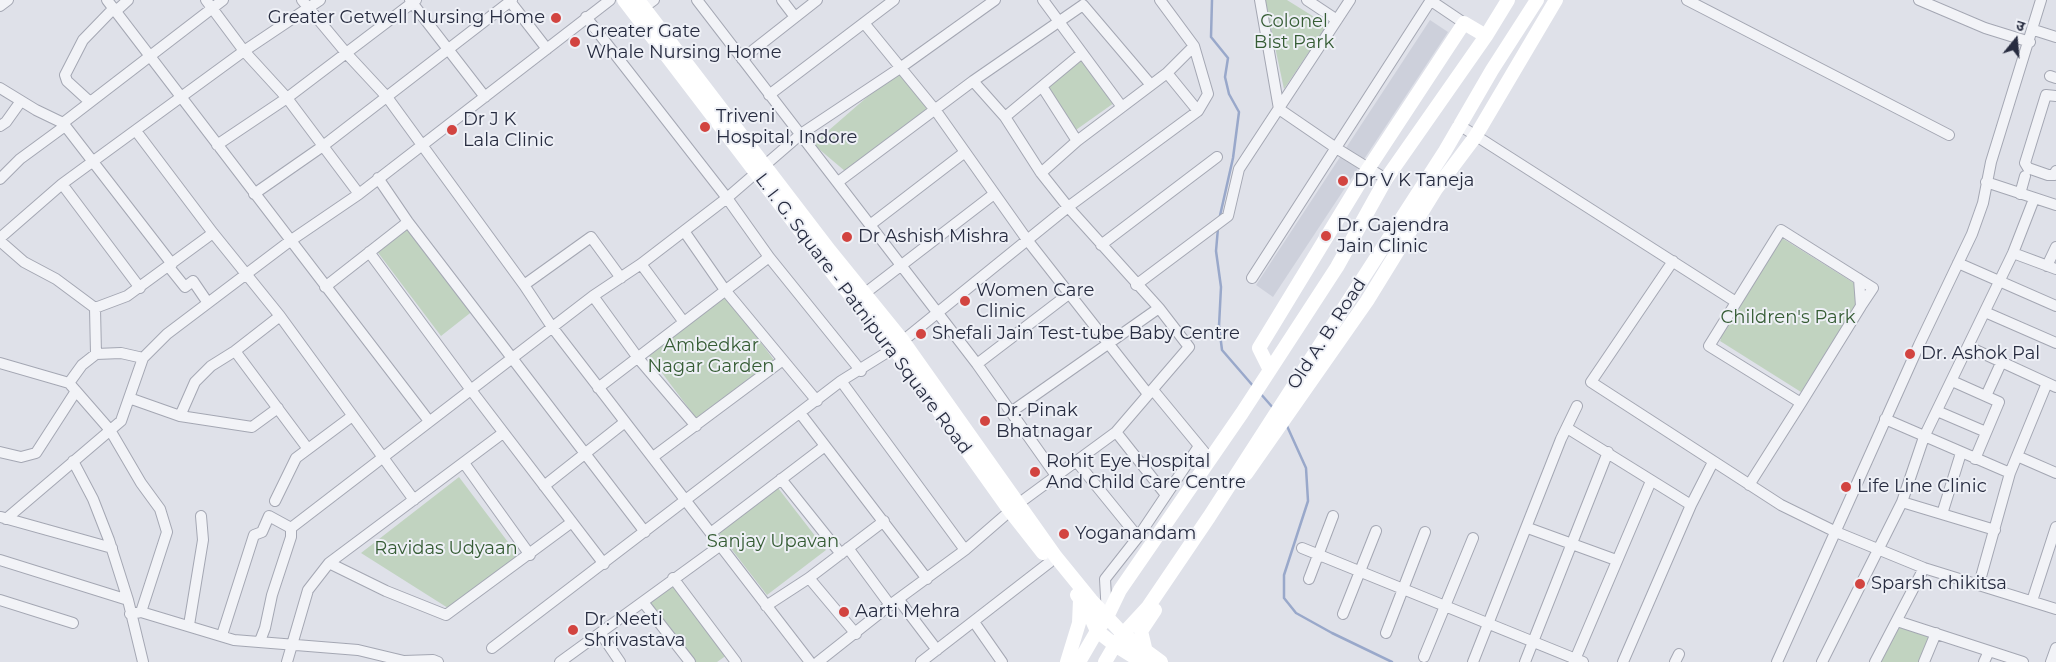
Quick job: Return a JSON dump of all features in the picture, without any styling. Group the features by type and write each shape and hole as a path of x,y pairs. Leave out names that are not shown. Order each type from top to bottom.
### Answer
{"main road":[{"name":"L. I. G. Square - Patnipura Square Road","path":"624,0 643,5 761,169 837,279 898,345"},
{"name":"Old A. B. Road","path":"1096,630 1107,617 1120,590 1242,412 1337,267 1386,179 1486,36 1508,0"},
{"name":"Old A. B. Road","path":"1105,662 1119,640 1162,593 1297,392 1537,0"},
{"path":"1297,392 1367,301 1436,190 1475,137 1556,0"},
{"path":"1270,370 1259,348 1368,169 1464,23 1486,36"},
{"name":"L. I. G. Square - Patnipura Square Road","path":"761,169 864,294 1050,562 1080,600 1096,630"},
{"name":"L. I. G. Square - Patnipura Square Road","path":"1014,508 1107,617 1119,640"},
{"path":"1143,659 1141,631 1162,593"},
{"path":"1067,662 1079,623 1080,600"},
{"path":"1079,662 1096,630 1119,640 1143,659"},
{"path":"1122,662 1143,659 1161,662"}],"street":[{"path":"0,6 8,0"},
{"path":"107,0 429,422"},
{"path":"90,102 64,76 83,40 128,0"},
{"path":"0,179 20,159 150,56 209,4 223,0"},
{"path":"302,0 347,54 387,97 524,285 552,327 712,532 810,662"},
{"path":"95,308 56,279 24,262 0,239 62,184 244,51 320,0"},
{"path":"254,194 323,146 510,0 547,49"},
{"path":"3,518 121,421 143,358 167,334 290,241 359,194 610,0"},
{"path":"697,0 977,364 1057,477"},
{"path":"782,0 795,17"},
{"path":"742,59 818,0"},
{"path":"769,95 894,0"},
{"path":"977,0 984,9"},
{"path":"291,528 552,327 641,264 727,198 801,134 900,68 995,0"},
{"path":"1043,0 1122,107"},
{"path":"492,648 816,400 898,345 1068,207 1198,111 1208,94 1194,46 1160,0"},
{"path":"1260,0 1279,109 1386,179"},
{"path":"1307,0 1337,20"},
{"path":"1136,285 1228,216 1239,169 1350,0"},
{"path":"1252,278 1430,0 1464,23"},
{"path":"1687,0 1949,135"},
{"path":"1919,0 1985,28 2030,42"},
{"path":"1777,662 1978,219 1986,182 2034,30 2041,0"},
{"path":"217,145 287,98 347,54 413,1 447,50 485,98"},
{"path":"209,4 244,51 287,98 359,194"},
{"path":"838,182 973,82 1083,4 1151,85"},
{"path":"586,17 727,198 769,256 861,371"},
{"path":"864,23 936,111 1028,241 1110,344 1210,459"},
{"path":"2034,30 2056,37"},
{"path":"1040,173 1077,141 1167,72 1194,46"},
{"path":"1004,118 1043,88 1082,53"},
{"path":"1167,72 1198,111"},
{"path":"818,662 856,634 894,602 965,550 1014,508 1116,432 1189,348 1159,308 1136,285 1040,173 1004,118 973,82"},
{"path":"0,88 64,124 185,287 193,281 208,302"},
{"path":"1043,88 1077,141"},
{"path":"2056,96 2046,95 2025,163 2028,168 2048,175 2054,174 2056,171"},
{"path":"0,126 6,122 21,101"},
{"path":"1459,126 1736,302"},
{"path":"136,131 213,233 280,316 414,500"},
{"path":"870,225 965,152"},
{"path":"1101,245 1217,157"},
{"path":"2020,194 2025,176"},
{"path":"378,178 408,222 645,532"},
{"path":"1986,182 2056,205"},
{"path":"62,184 140,288"},
{"path":"864,294 994,194"},
{"path":"1822,662 1879,552 1902,502 1924,437 2014,253 2034,199"},
{"path":"325,287 408,222"},
{"path":"1749,485 1873,288 1781,230 1709,346 1800,403"},
{"path":"684,231 725,290 816,400"},
{"path":"95,308 128,296 213,233"},
{"path":"524,285 591,237 621,278"},
{"path":"2014,253 2051,268 2056,247"},
{"path":"370,252 503,433 604,564"},
{"path":"598,388 769,256"},
{"path":"1674,261 1591,382 1781,505 1836,532 1879,552 1924,568 2056,609"},
{"path":"641,264 684,321"},
{"path":"1958,264 2056,306"},
{"path":"977,364 1070,293"},
{"path":"594,296 638,358 696,426"},
{"path":"95,308 96,354"},
{"path":"1011,412 1159,308"},
{"path":"1985,312 2056,343"},
{"path":"180,416 195,382 211,366 235,351 280,316"},
{"path":"1968,347 2051,385 2010,473 1979,584"},
{"path":"235,351 308,449"},
{"path":"0,452 20,457 36,454 82,365 96,354 121,353 143,358"},
{"path":"653,457 782,360"},
{"path":"0,363 72,387 110,430 141,483 160,509 167,532 136,613"},
{"path":"1986,396 2001,363"},
{"path":"842,381 965,550"},
{"path":"1952,381 1999,402 1975,459"},
{"path":"129,398 180,416 252,427 278,408"},
{"path":"1473,662 1577,406"},
{"path":"1937,411 1986,432"},
{"path":"800,413 927,579"},
{"path":"275,501 296,458 352,417"},
{"path":"1886,419 2010,473"},
{"path":"544,486 584,452 625,422"},
{"path":"1567,428 1691,505"},
{"path":"1116,432 1166,494"},
{"path":"287,662 308,590 329,563 503,433"},
{"path":"712,532 825,446"},
{"path":"1107,617 1105,579 1138,536 1200,446"},
{"path":"1525,662 1573,545 1608,452"},
{"path":"1942,514 1962,453"},
{"path":"2017,456 2055,469"},
{"path":"73,461 93,499 112,548 128,600 136,613 143,662"},
{"path":"1077,462 1138,536"},
{"path":"1623,662 1691,505 1713,462"},
{"path":"464,463 530,555"},
{"path":"781,479 844,551 894,602 937,650"},
{"path":"1302,548 1534,641 1577,661 1616,560 1651,480"},
{"path":"1902,502 1995,530"},
{"path":"189,625 203,540 201,516"},
{"path":"222,635 254,535 262,532 269,516 291,528"},
{"path":"1308,579 1332,516"},
{"path":"3,518 112,548"},
{"path":"766,606 809,578 884,521"},
{"path":"329,563 386,591 446,615 530,555 572,522"},
{"path":"2032,601 2054,540 2056,527"},
{"path":"260,641 265,628 272,595 291,537 291,528"},
{"path":"1528,528 1616,560"},
{"path":"1343,614 1376,531"},
{"path":"1386,633 1425,532"},
{"path":"1424,657 1473,538"},
{"path":"560,662 601,634 673,578 721,545"},
{"path":"0,560 128,600"},
{"path":"925,661 1050,562"},
{"path":"1875,662 1924,568"},
{"path":"673,578 732,661"},
{"path":"809,578 856,634"},
{"path":"0,600 72,623"},
{"path":"643,602 690,662"},
{"path":"136,613 189,625 234,640 358,650 404,661 433,660 438,662"},
{"path":"1897,621 2024,662"},
{"path":"974,622 1000,659 989,662"},
{"path":"601,634 620,662"},
{"path":"1924,662 1936,634"},
{"path":"2051,662 2056,648"},
{"path":"1984,662 1989,651"}],"shaded area":[{"path":"1430,20 1448,32 1273,297 1256,285"}],"green space":[{"name":"Colonel Bist Park","path":"1265,0 1287,0 1327,25 1284,89"},
{"path":"1082,58 1114,103 1073,132 1041,87"},
{"path":"897,71 929,107 852,177 813,144"},
{"path":"409,225 474,310 441,336 376,250"},
{"name":"Children's Park","path":"1782,238 1865,290 1801,392 1720,341 1719,337"},
{"name":"Ambedkar Nagar Garden","path":"725,295 774,360 696,418 647,353"},
{"name":"Ravidas Udyaan","path":"459,477 520,558 448,608 361,553"},
{"name":"Sanjay Upavan","path":"778,488 826,550 767,595 719,533"},
{"path":"675,584 727,655 717,662 687,662 646,605"},
{"path":"1899,623 1934,637 1922,662 1880,662"}],"waterway":[{"path":"1212,0 1211,37 1228,58 1225,77 1229,94 1239,112 1233,158 1219,220"},
{"path":"1218,228 1216,251 1221,287 1219,326 1222,350 1254,387"},
{"path":"1260,393 1274,409"},
{"path":"1287,426 1306,468 1308,501 1284,575 1284,598 1296,613 1392,662"}],"place":[{"name":"Greater Getwell Nursing Home","path":"556,18"},
{"name":"Greater Gate Whale Nursing Home","path":"575,42"},
{"name":"Triveni Hospital, Indore","path":"705,127"},
{"name":"Dr J K Lala Clinic","path":"452,130"},
{"name":"Dr V K Taneja","path":"1343,181"},
{"name":"Dr. Gajendra Jain Clinic","path":"1326,236"},
{"name":"Dr Ashish Mishra","path":"847,237"},
{"name":"Women Care Clinic","path":"965,301"},
{"name":"Shefali Jain Test-tube Baby Centre","path":"921,334"},
{"name":"Dr. Ashok Pal","path":"1910,354"},
{"name":"Dr. Pinak Bhatnagar","path":"985,421"},
{"name":"Rohit Eye Hospital And Child Care Centre","path":"1035,472"},
{"name":"Life Line Clinic","path":"1846,487"},
{"name":"Yoganandam","path":"1064,534"},
{"name":"Sparsh chikitsa","path":"1860,584"},
{"name":"Aarti Mehra","path":"844,612"},
{"name":"Dr. Neeti Shrivastava","path":"573,630"}]}
